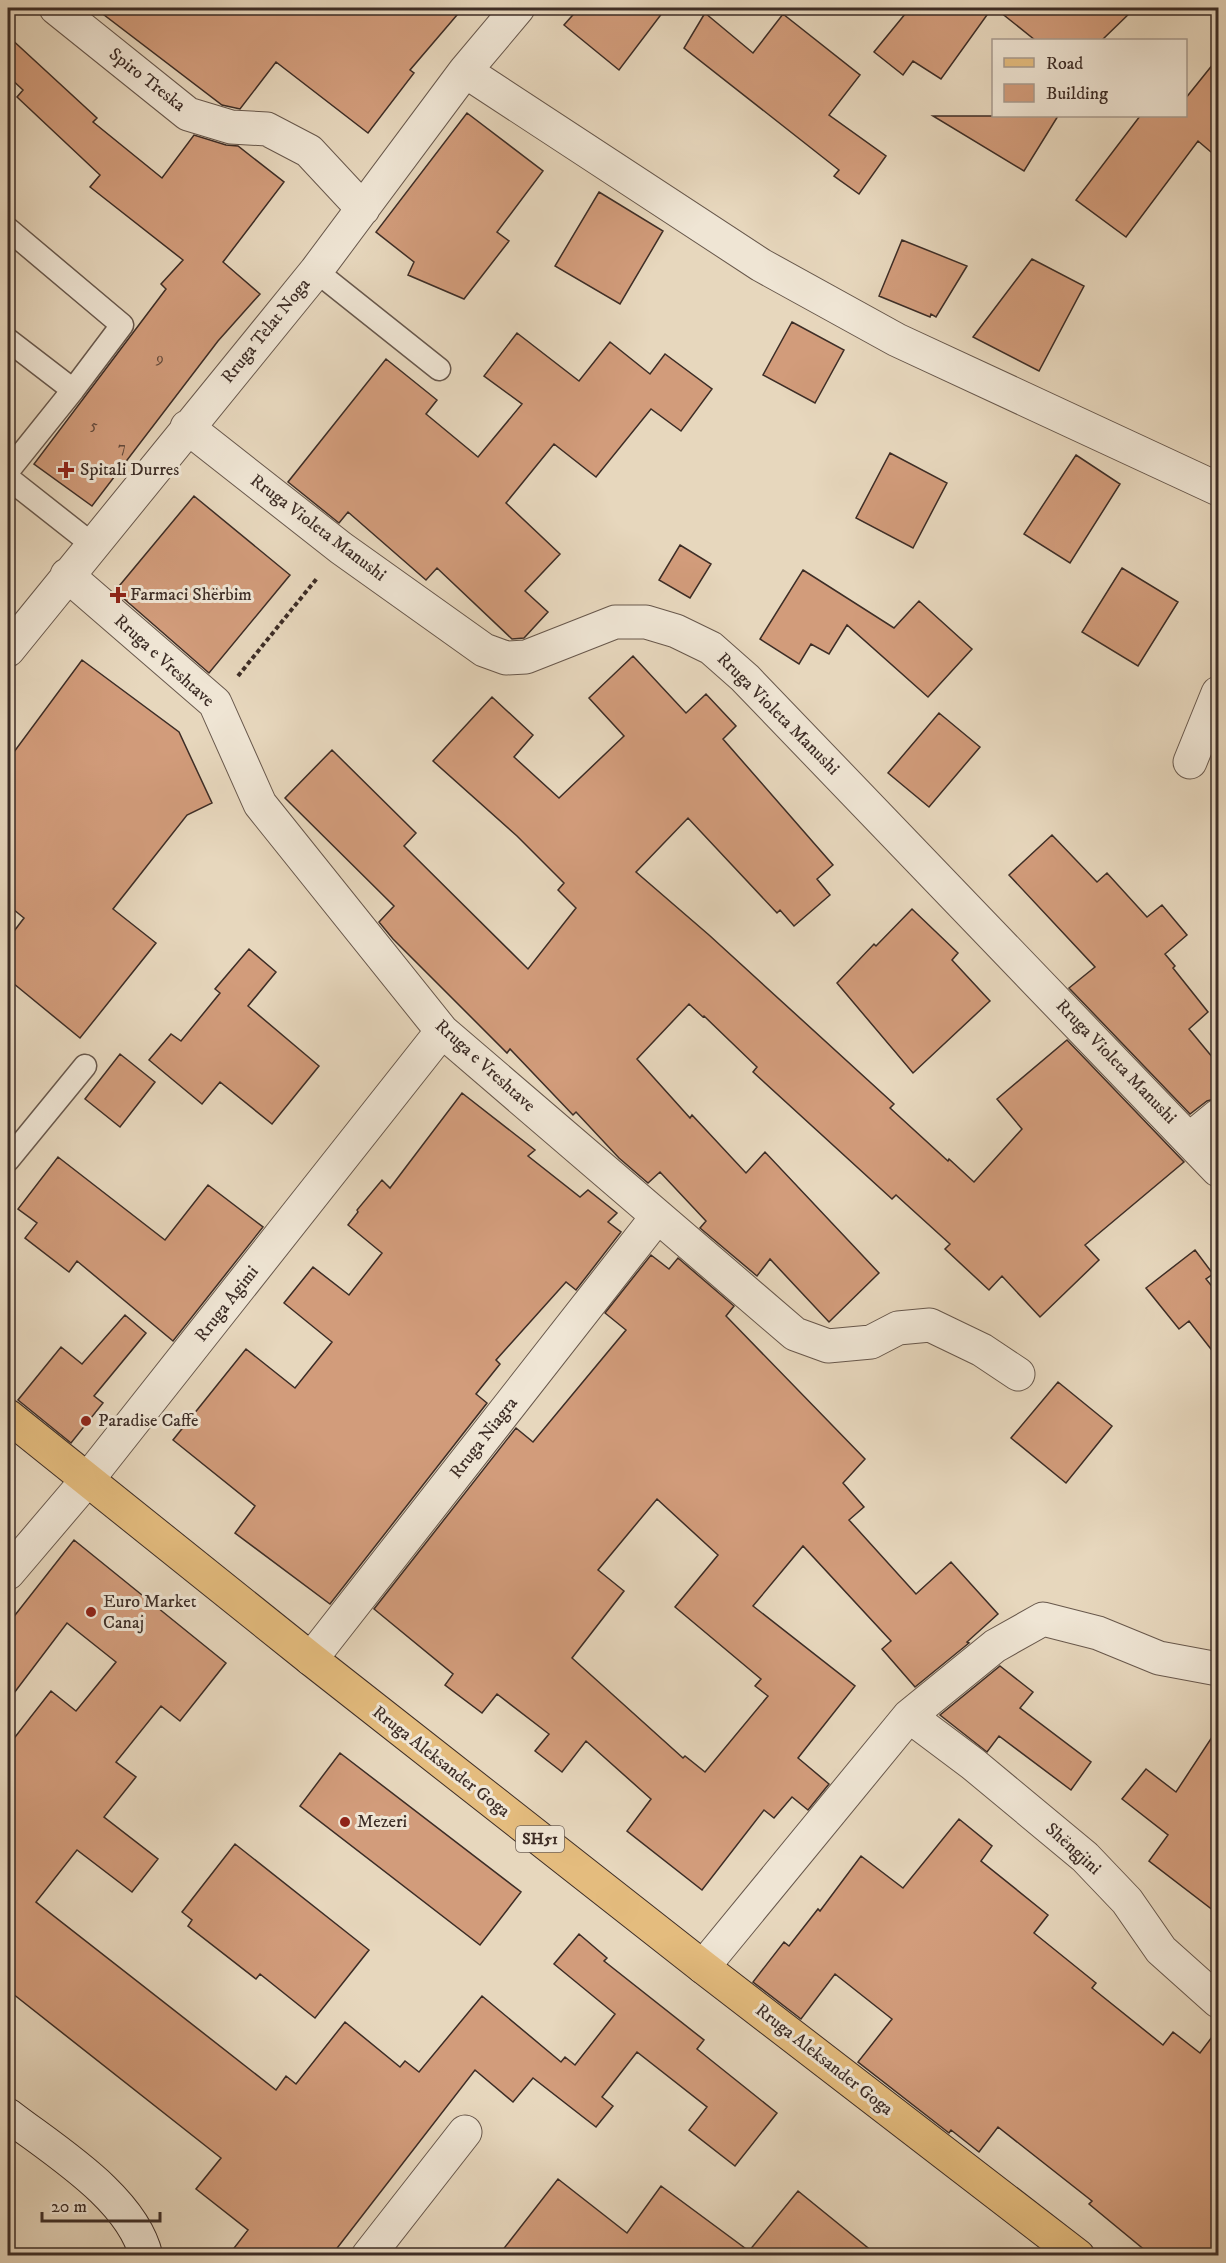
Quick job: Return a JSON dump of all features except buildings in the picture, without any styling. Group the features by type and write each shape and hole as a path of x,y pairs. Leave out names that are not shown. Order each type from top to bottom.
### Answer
{"main road":[{"name":"Rruga Aleksander Goga","path":"8,1416 310,1659 703,1967 1078,2256"}],"street":[{"name":"Spiro Treska","path":"56,8 188,114 231,127 267,129 309,151 363,209"},
{"name":"Rruga Telat Noga","path":"8,650 316,271 465,70 518,8"},
{"path":"465,70 761,265 897,340 1218,489"},
{"name":"Rruga Violeta Manushi","path":"187,427 341,548 484,650 506,658 526,657 615,622 646,622 676,631 711,648 745,678 1218,1170"},
{"name":"Rruga e Vreshtave","path":"67,576 215,703 260,804 442,1031 795,1334 828,1346 871,1342 898,1328 930,1325 982,1350 1018,1374"},
{"path":"1190,762 1218,693"},
{"name":"Rruga Agimi","path":"8,1573 88,1479 442,1031"},
{"path":"1190,1139 1218,1116"},
{"name":"Rruga Niagra","path":"310,1659 657,1217"},
{"path":"703,1967 909,1716 995,1646 1043,1619 1098,1633 1159,1658 1218,1669"},
{"name":"Shëngjini","path":"909,1716 974,1764 1085,1857 1127,1900 1161,1950 1218,2001"},
{"path":"8,2115 97,2183 125,2212 143,2253"},
{"path":"368,2256 465,2132"}],"lane":[{"path":"8,229 122,325 8,471"},
{"path":"316,271 439,369"},
{"path":"8,340 73,390"},
{"path":"8,478 93,545"},
{"path":"8,1160 85,1066"}],"path":[{"path":"215,703 341,548"}],"place":[{"name":"Spitali Durres","path":"66,470"},
{"name":"Farmaci Shërbim","path":"118,595"},
{"name":"Paradise Caffe","path":"86,1421"},
{"name":"Euro Market Canaj","path":"91,1612"},
{"name":"Mezeri","path":"345,1822"}]}
